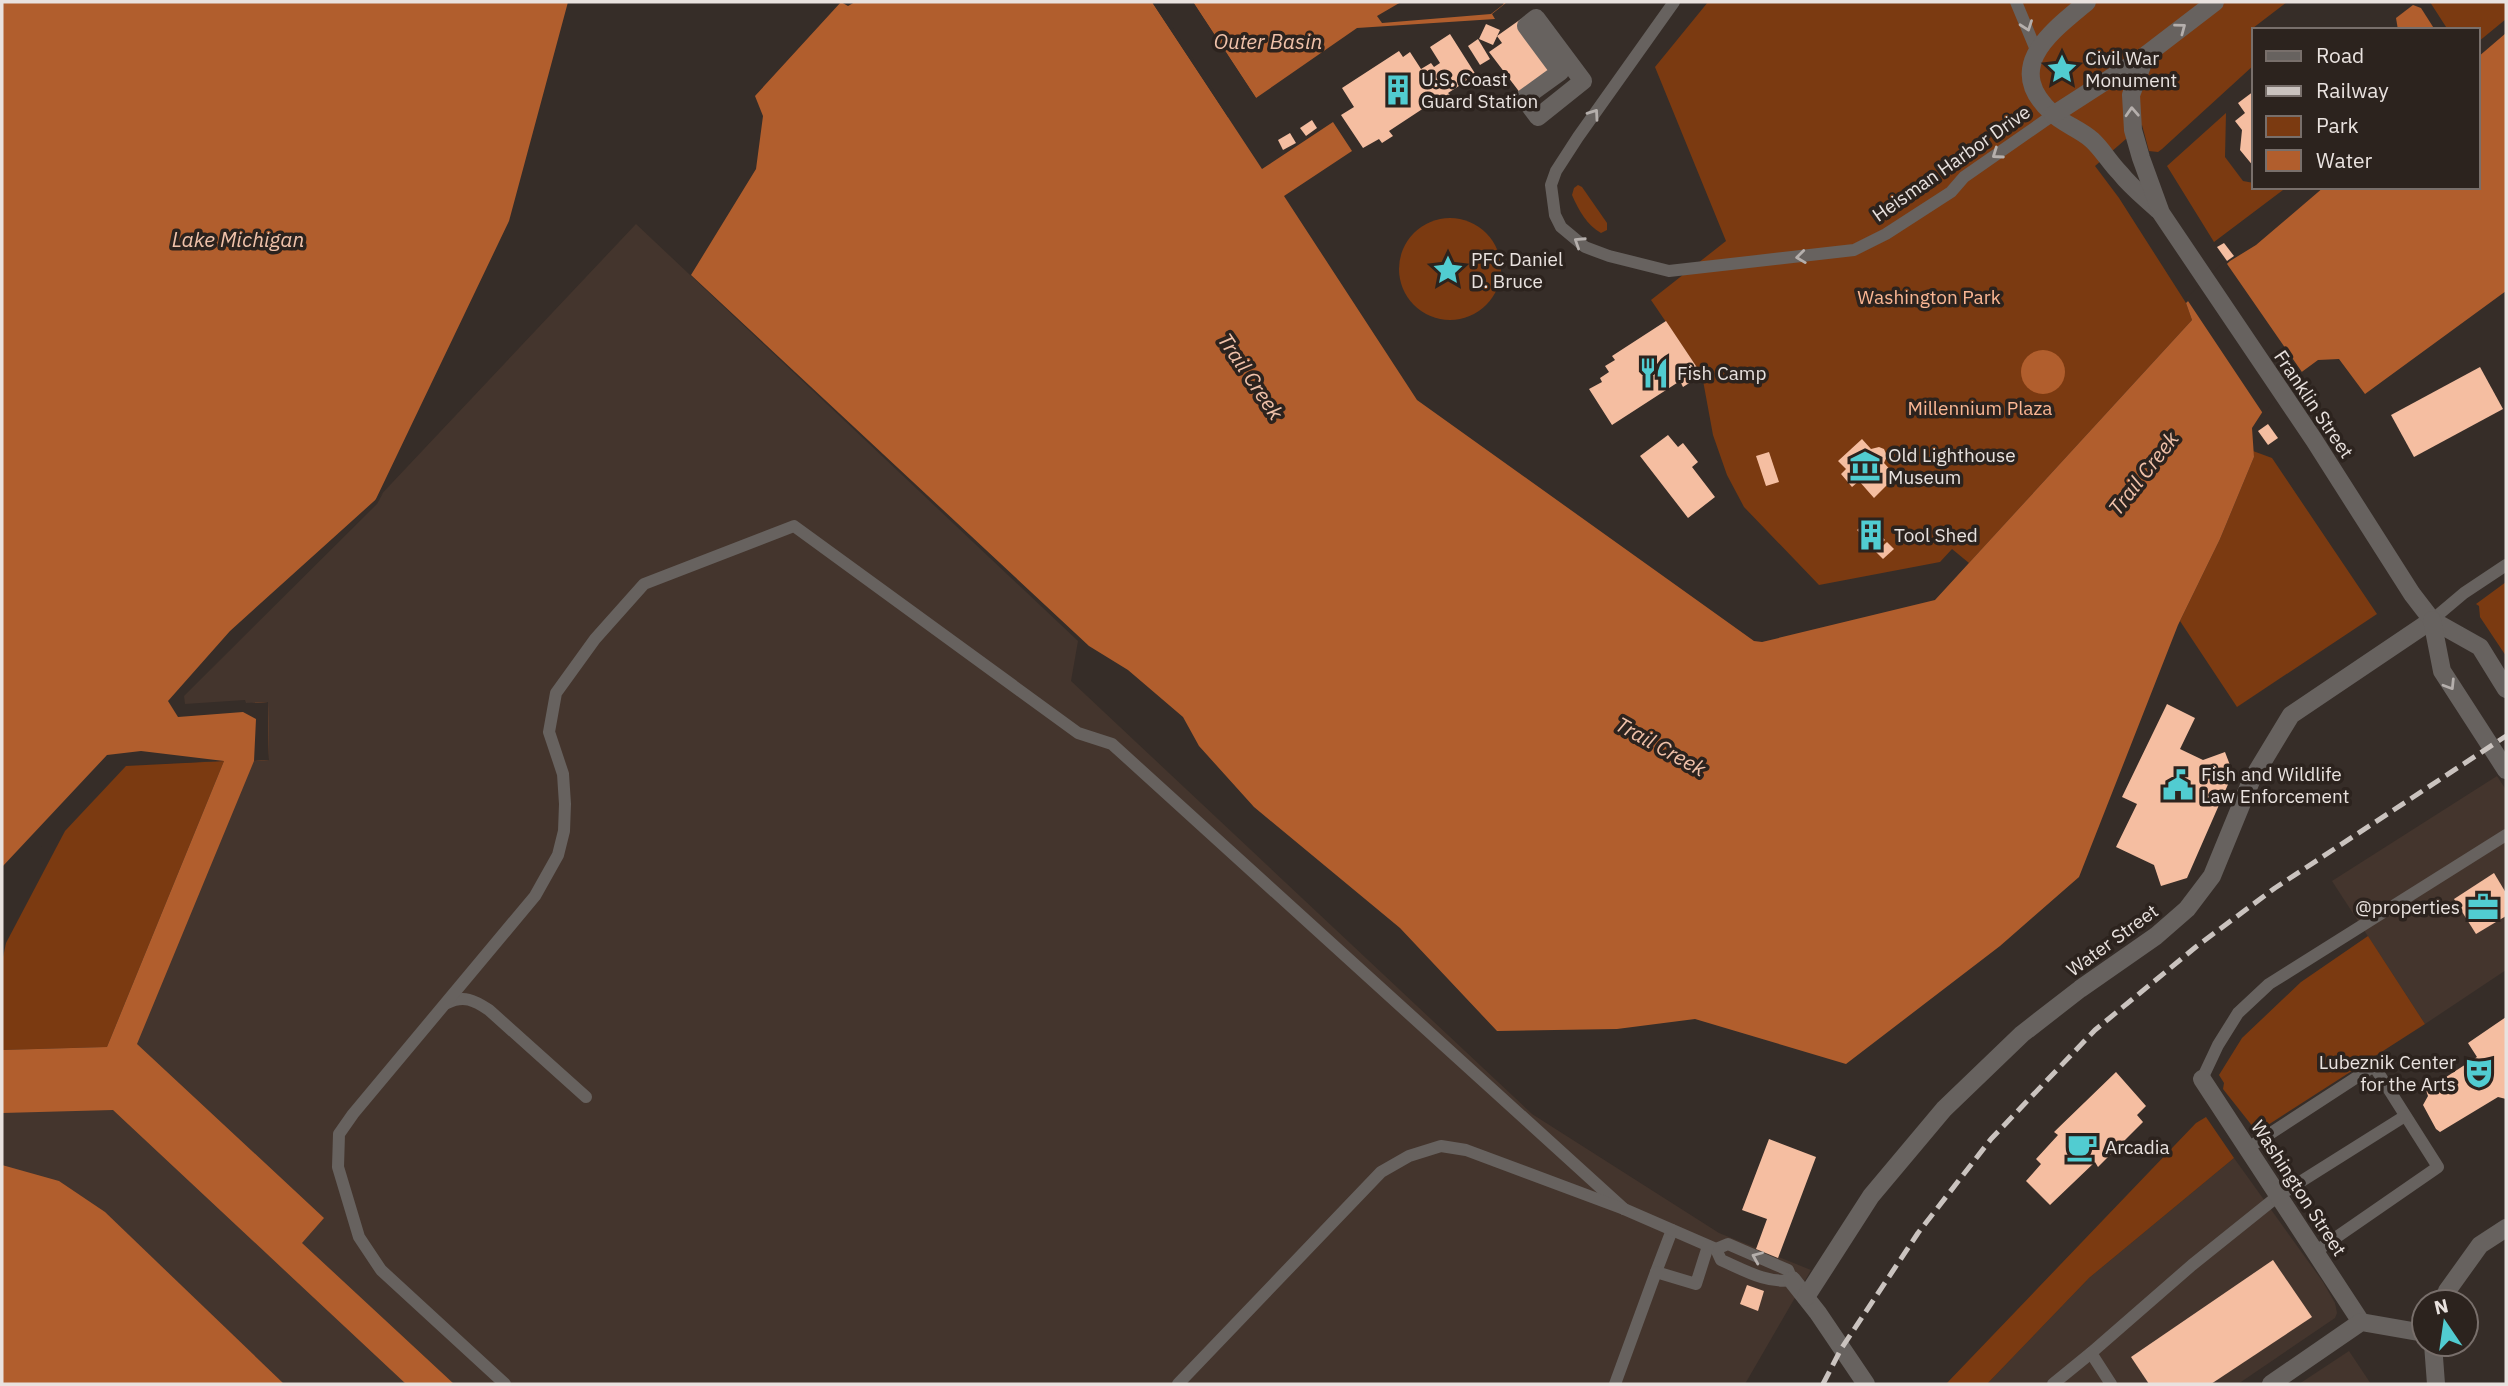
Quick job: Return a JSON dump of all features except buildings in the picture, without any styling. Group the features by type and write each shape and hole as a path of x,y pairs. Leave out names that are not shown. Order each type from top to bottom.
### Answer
{"street":[{"path":"2087,2 2046,38 2036,50 2031,63 2035,92 2053,115 2146,55 2215,2"},
{"path":"1536,18 1583,81 1538,117 1524,98 1560,72 1525,26 1536,18"},
{"name":"Franklin Street","path":"2146,55 2132,95 2133,130 2161,213"},
{"name":"Franklin Street","path":"2053,115 2092,140 2128,182 2161,213 2300,419 2412,594 2432,620 2480,648 2506,689"},
{"name":"Franklin Street","path":"2432,620 2442,671 2506,770"},
{"name":"Water Street","path":"1806,1297 1871,1196 1944,1109 2022,1034 2156,936 2187,909 2212,876 2251,781 2291,715 2432,620"},
{"name":"Washington Street","path":"2202,1079 2361,1322"},
{"path":"2449,1288 2480,1245 2506,1228"},
{"path":"1792,1280 1866,1384"},
{"path":"2271,1384 2361,1322 2410,1331"},
{"path":"2434,1358 2436,1384"}],"lane":[{"name":"Heisman Harbor Drive","path":"1674,2 1578,137 1550,185 1555,215 1561,228 1585,247 1609,256 1669,271 1854,250 1886,234 1951,192 1964,177 2053,115"},
{"path":"2016,2 2036,50"},
{"path":"505,1384 381,1270 359,1237 338,1167 339,1134 535,896 558,855 564,831 564,774 549,732 556,693 595,639 644,584 794,526 1078,733 1112,744 1624,1209"},
{"path":"2432,620 2464,593 2506,565"},
{"path":"2202,1079 2218,1045 2238,1013 2269,984 2506,835"},
{"path":"447,1003 457,998 473,1000 489,1010 586,1097"},
{"path":"2248,1148 2374,1066 2438,1167 2315,1252"},
{"path":"2053,1384 2192,1265 2278,1196 2405,1116"},
{"path":"1178,1384 1381,1172 1409,1156 1441,1146 1466,1150 1624,1209 1712,1247 1721,1260 1777,1283 1792,1280"},
{"path":"1615,1384 1672,1230"},
{"path":"1656,1272 1696,1284 1712,1247"},
{"path":"2091,1353 2111,1384"}],"shaded area":[{"path":"636,224 1078,641 1071,681 1532,1114 1719,1233 1811,1270 1745,1384 2,1384 2,1050 107,1047 254,761 269,760 182,708 181,694 375,501"},
{"path":"2497,776 2506,790 2506,970 2425,1024 2332,881"},
{"path":"2234,1158 2323,1282 2335,1303 2335,1318 2238,1384 1987,1384 2089,1278"},
{"path":"2349,1351 2371,1384 2299,1384"}],"green space":[{"name":"Washington Park","path":"1708,2 2287,2 2252,28 2252,67 2162,149 2158,152 2149,151 2142,125 2095,166 2119,198 2186,303 2192,320 1969,563 1952,549 1940,562 1819,585 1744,507 1727,475 1713,435 1702,375 1651,300 1726,241 1655,67"},
{"path":"2430,2 2506,2 2506,19 2480,40 2480,28 2447,28"},
{"path":"2226,113 2225,157 2243,181 2252,183 2252,189 2283,190 2214,242 2167,166"},
{"path":"1578,185 1607,223 1607,230 1601,233 1596,230 1581,212 1572,195"},
{"path":"1450,218 1470,222 1486,233 1497,249 1501,269 1497,289 1486,305 1470,316 1450,320 1430,316 1414,305 1403,289 1399,269 1403,249 1414,233 1430,222"},
{"path":"2253,451 2272,458 2377,614 2237,707 2180,621 2220,539 2254,457"},
{"path":"2506,582 2506,656 2480,617 2479,606 2476,604"},
{"path":"224,761 107,1047 2,1050 2,962 6,943 65,831 126,766"},
{"path":"2368,936 2425,1024 2257,1132 2223,1089 2224,1083 2219,1075 2242,1038 2301,982"},
{"path":"2206,1117 2234,1158 2089,1278 1987,1384 1946,1384 2196,1123"}],"water":[{"name":"Lake Michigan","path":"2,2 568,2 509,221 375,501 181,694 182,707 268,702 269,760 254,761 137,1044 324,1218 302,1243 454,1384 406,1384 113,1110 2,1113 2,1050 107,1047 224,761 119,762 2,883"},
{"name":"Trail Creek","path":"841,2 848,6 855,2 1152,2 1262,169 1333,122 1352,151 1284,196 1417,400 1754,641 1762,642 1935,600 2192,320 2186,303 2230,261 2256,245 2322,189 2480,189 2480,55 2506,33 2506,291 2365,394 2339,359 2318,360 2276,391 2252,428 2254,457 2220,539 2178,625 2079,877 2000,946 1846,1064 1695,1019 1617,1029 1497,1031 1400,928 1254,807 1199,746 1183,717 1128,670 1089,646 691,275 756,169 763,116 755,96"},
{"name":"Outer Basin","path":"1193,2 1507,2 1492,14 1495,19 1357,28 1256,98"},
{"path":"2413,5 2421,8 2434,28 2398,28 2396,18"},
{"path":"2043,350 2059,356 2065,372 2059,388 2043,394 2027,388 2021,372 2027,356"},
{"path":"2,1165 59,1181 105,1212 284,1384 2,1384"}],"pier":[{"path":"1152,2 1156,2 1230,115 1228,117"},
{"path":"1189,2 1193,2 1256,98 1254,100"},
{"path":"1401,2 1504,4 1491,14 1382,23 1377,16"},
{"path":"2225,261 2304,375 2279,393 2264,415 2186,298"},
{"path":"383,493 377,504 184,696 185,704 245,700 246,703 268,702 269,760 254,761 256,719 243,712 178,717 168,701 230,631"},
{"path":"141,751 224,761 121,765 2,887 2,867 107,755"}],"railway":[{"path":"1823,1384 1841,1349 1918,1233 1991,1139 2095,1030 2197,946 2275,888 2506,736"}],"place":[{"name":"Civil War Monument","path":"2062,69"},
{"name":"U.S. Coast Guard Station","path":"1398,90"},
{"name":"PFC Daniel D. Bruce","path":"1448,270"},
{"name":"Fish Camp","path":"1654,373"},
{"name":"Old Lighthouse Museum","path":"1865,466"},
{"name":"Tool Shed","path":"1871,535"},
{"name":"Fish and Wildlife Law Enforcement","path":"2178,785"},
{"name":"@properties","path":"2483,907"},
{"name":"Lubeznik Center for the Arts","path":"2479,1073"},
{"name":"Arcadia","path":"2082,1147"}],"park label":[{"name":"Millennium Plaza","path":"1980,408"}]}
